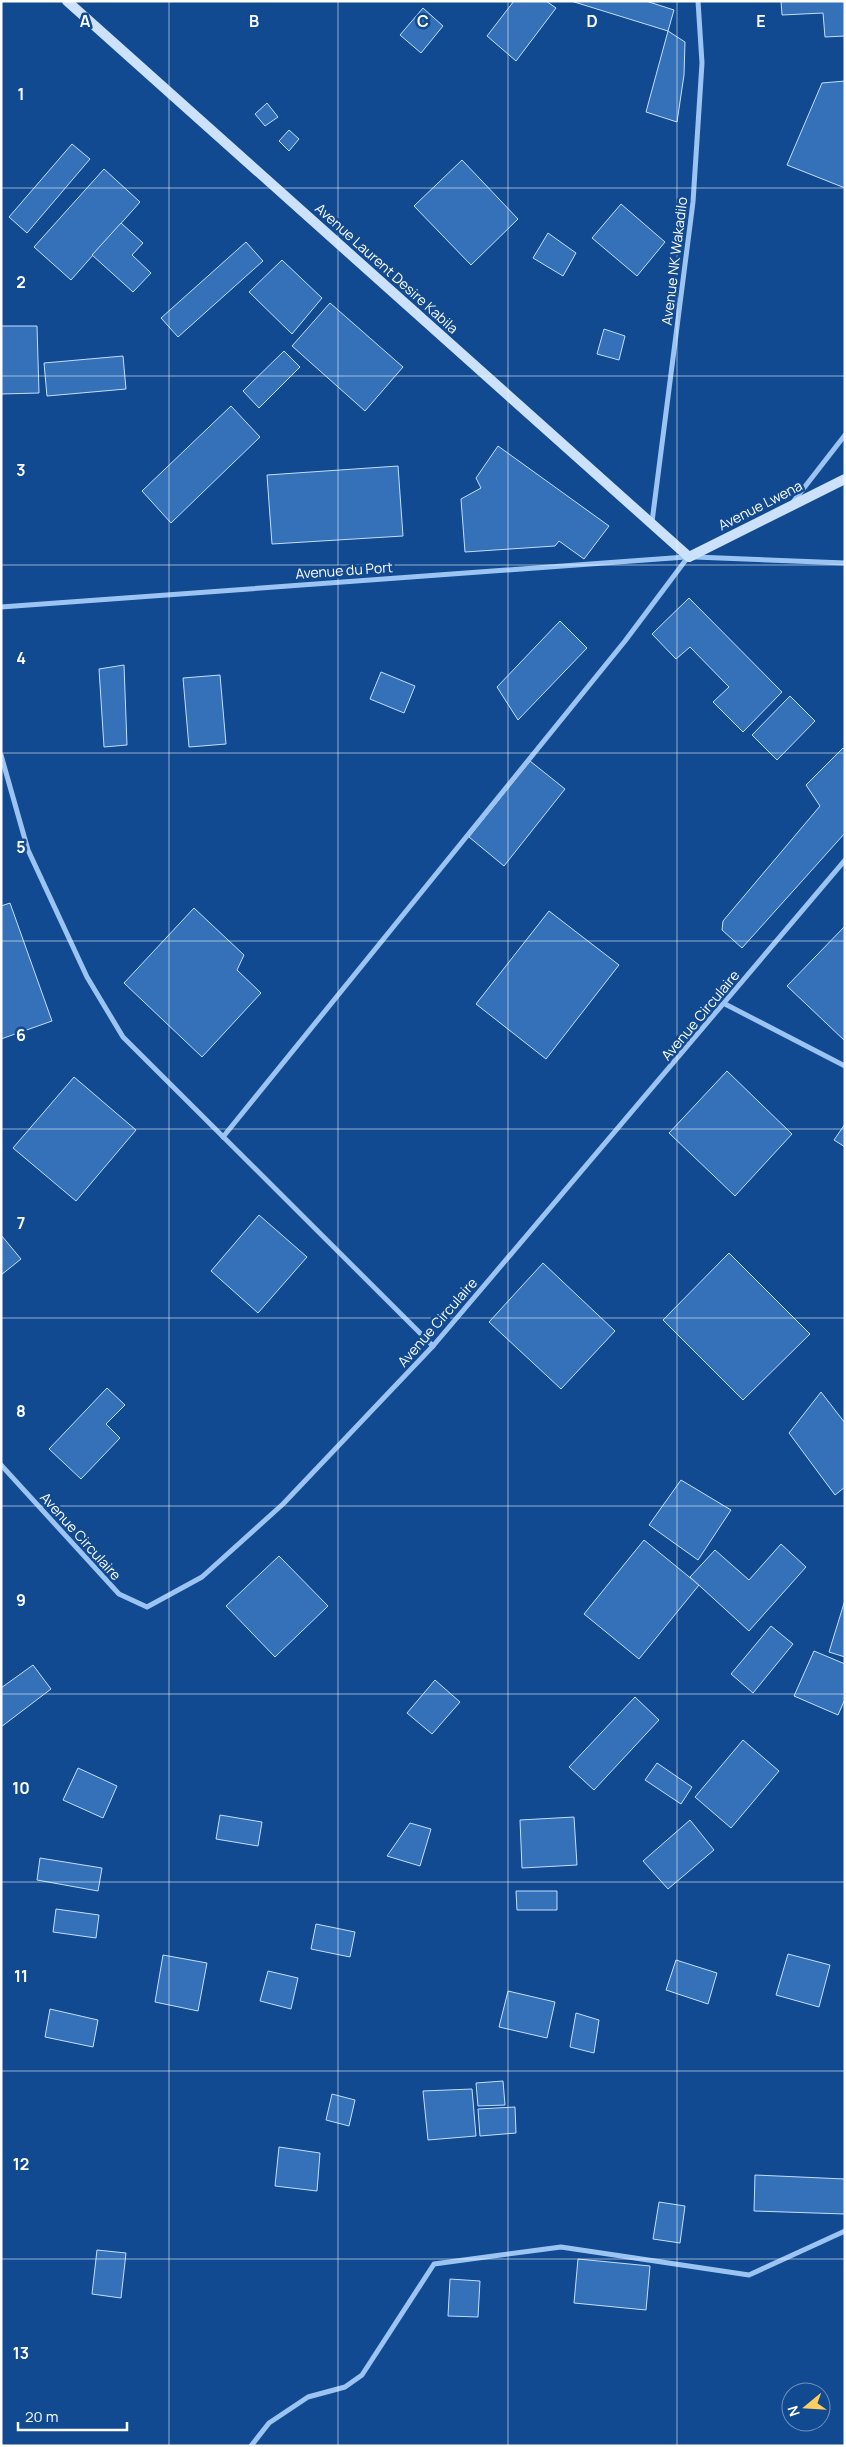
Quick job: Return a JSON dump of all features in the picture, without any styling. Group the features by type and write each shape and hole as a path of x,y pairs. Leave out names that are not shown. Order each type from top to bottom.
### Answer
{"main road":[{"name":"Avenue Laurent Desire Kabila","path":"67,1 689,556"},
{"name":"Avenue Lwena","path":"689,556 845,479"}],"street":[{"name":"Avenue NK Wakadilo","path":"652,523 693,202 702,64 698,1"},
{"path":"792,504 845,436"},
{"path":"223,1137 625,640 689,556"},
{"name":"Avenue du Port","path":"1,607 689,556 845,563"},
{"path":"1,755 28,850 87,978 123,1037 433,1346"},
{"name":"Avenue Circulaire","path":"1,1465 119,1594 148,1607 202,1577 276,1511 433,1346 725,1004 845,860"},
{"path":"725,1004 845,1066"},
{"path":"251,2446 269,2423 308,2397 346,2387 362,2375 434,2264 561,2247 749,2274 845,2231"}],"building":[{"path":"514,1 546,1 556,8 516,61 487,36"},
{"path":"571,1 646,1 674,10 668,31"},
{"path":"781,1 845,1 845,36 825,37 823,13 782,15"},
{"path":"423,8 443,26 421,53 400,35"},
{"path":"668,31 685,42 684,75 677,122 646,112"},
{"path":"845,81 845,188 787,165 822,83"},
{"path":"267,103 278,117 265,126 255,114"},
{"path":"289,130 299,139 289,151 279,141"},
{"path":"72,144 90,159 27,233 9,217"},
{"path":"462,160 518,219 471,265 414,206"},
{"path":"104,169 140,202 71,280 34,247"},
{"path":"621,204 665,242 637,276 592,238"},
{"path":"121,223 143,243 132,255 151,273 133,292 92,255"},
{"path":"548,233 576,253 563,276 533,258"},
{"path":"246,242 263,261 178,337 161,318"},
{"path":"282,260 322,298 292,334 249,292"},
{"path":"330,303 403,367 365,411 292,346"},
{"path":"1,326 37,326 39,393 1,394"},
{"path":"604,329 625,336 619,360 597,354"},
{"path":"284,351 300,367 259,408 243,391"},
{"path":"123,356 126,389 47,396 44,363"},
{"path":"231,406 260,437 171,523 142,491"},
{"path":"498,446 609,526 584,559 559,541 555,546 465,552 461,499 481,488 476,478"},
{"path":"398,466 403,536 272,544 267,475"},
{"path":"689,598 782,692 743,732 713,702 729,687 690,647 676,659 652,634"},
{"path":"560,621 587,648 518,720 497,687"},
{"path":"124,665 127,745 104,747 99,669"},
{"path":"381,672 415,686 404,713 370,699"},
{"path":"220,675 226,744 189,747 183,678"},
{"path":"790,696 815,721 777,760 752,735"},
{"path":"843,748 845,750 845,833 742,948 722,930 723,921 820,806 806,785"},
{"path":"530,761 565,789 504,866 469,837"},
{"path":"10,903 52,1021 1,1039 1,906"},
{"path":"194,908 244,955 237,970 261,993 202,1057 124,983"},
{"path":"549,911 619,965 546,1059 476,1004"},
{"path":"845,926 845,1041 787,986"},
{"path":"727,1071 792,1134 735,1196 669,1133"},
{"path":"74,1077 136,1130 76,1201 13,1148"},
{"path":"845,1124 845,1147 834,1140"},
{"path":"259,1215 307,1257 258,1313 211,1271"},
{"path":"1,1235 21,1259 1,1275"},
{"path":"729,1253 810,1334 743,1400 663,1320"},
{"path":"543,1263 615,1331 561,1389 489,1322"},
{"path":"107,1388 125,1405 106,1424 120,1438 81,1479 49,1449"},
{"path":"821,1392 845,1423 845,1487 835,1495 789,1433"},
{"path":"681,1480 731,1510 698,1560 649,1525"},
{"path":"644,1540 699,1585 639,1659 584,1614"},
{"path":"781,1544 806,1567 749,1631 690,1577 715,1550 749,1580"},
{"path":"279,1556 328,1606 275,1657 226,1606"},
{"path":"845,1600 845,1657 829,1652"},
{"path":"771,1626 793,1644 753,1693 731,1674"},
{"path":"814,1651 845,1664 845,1699 838,1715 794,1696"},
{"path":"33,1665 51,1689 1,1727 1,1688"},
{"path":"435,1680 460,1702 432,1734 407,1713"},
{"path":"635,1697 659,1720 594,1790 569,1767"},
{"path":"743,1740 779,1771 731,1828 695,1797"},
{"path":"657,1763 692,1787 681,1804 645,1780"},
{"path":"78,1768 117,1786 103,1818 63,1800"},
{"path":"220,1815 262,1822 258,1846 216,1839"},
{"path":"574,1817 577,1865 522,1868 520,1820"},
{"path":"690,1820 714,1850 668,1889 643,1861"},
{"path":"410,1823 431,1829 420,1866 387,1856"},
{"path":"40,1858 102,1868 98,1891 37,1880"},
{"path":"516,1891 557,1891 557,1910 517,1910"},
{"path":"56,1909 99,1915 96,1938 53,1932"},
{"path":"316,1924 355,1932 350,1957 311,1949"},
{"path":"788,1954 830,1965 819,2007 776,1995"},
{"path":"163,1955 207,1963 198,2011 155,2002"},
{"path":"676,1960 717,1973 708,2004 666,1990"},
{"path":"268,1971 298,1978 291,2009 260,2001"},
{"path":"508,1991 555,2002 547,2038 499,2027"},
{"path":"50,2009 98,2020 93,2047 45,2037"},
{"path":"576,2013 599,2020 594,2053 570,2047"},
{"path":"503,2081 505,2105 478,2106 476,2083"},
{"path":"472,2089 476,2136 428,2140 423,2091"},
{"path":"332,2094 355,2100 349,2126 326,2120"},
{"path":"515,2107 516,2133 480,2136 478,2109"},
{"path":"279,2147 320,2153 317,2191 275,2186"},
{"path":"755,2175 845,2179 845,2214 754,2211"},
{"path":"659,2202 685,2206 680,2243 653,2239"},
{"path":"97,2250 126,2253 121,2298 92,2294"},
{"path":"578,2259 650,2266 646,2310 574,2303"},
{"path":"450,2279 480,2281 478,2317 448,2316"}]}
